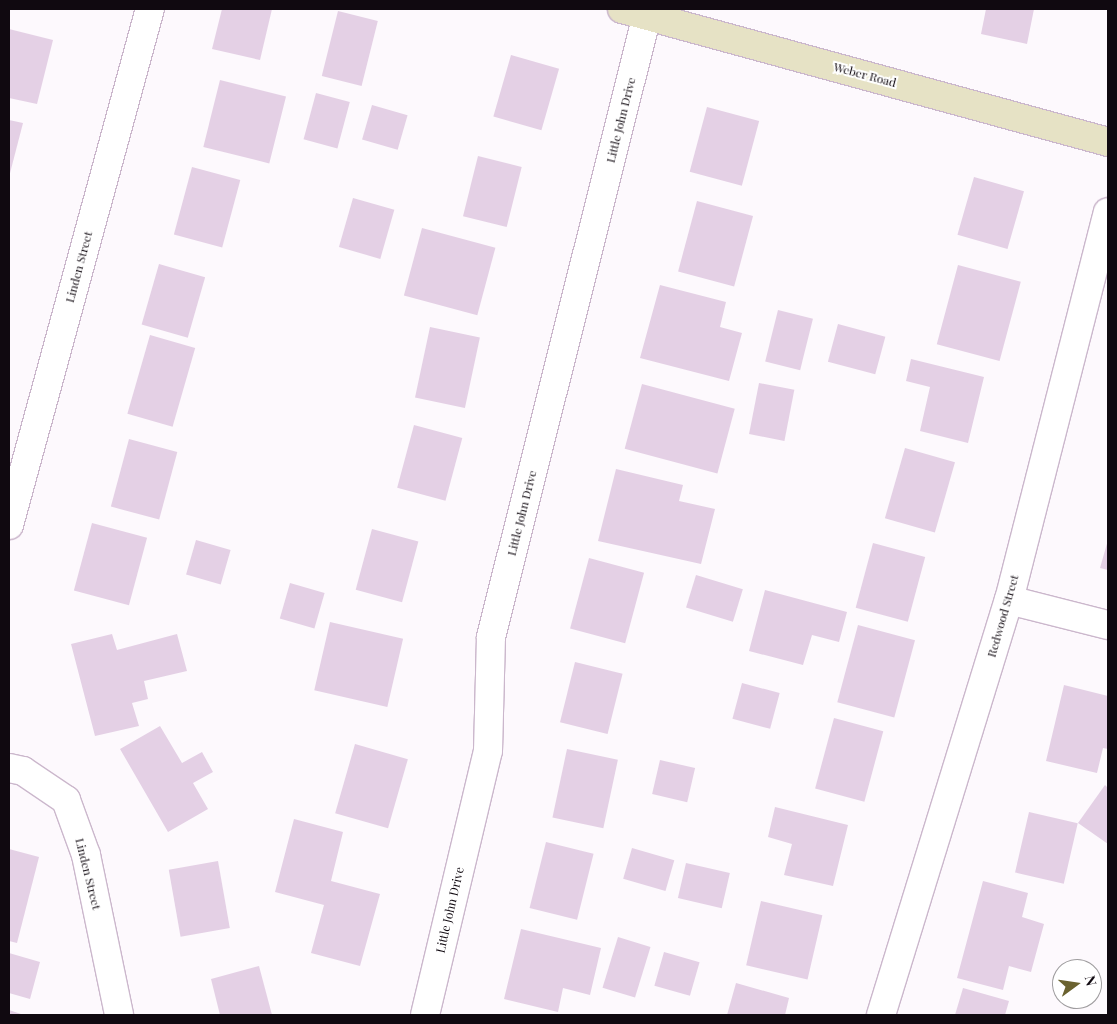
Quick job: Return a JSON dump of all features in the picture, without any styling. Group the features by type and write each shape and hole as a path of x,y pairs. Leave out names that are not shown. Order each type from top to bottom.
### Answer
{"main road":[{"name":"Weber Road","path":"635,12 1108,142"}],"street":[{"name":"Linden Street","path":"9,525 150,9"},
{"name":"Little John Drive","path":"425,1015 488,751 491,637 635,12"},
{"name":"Redwood Street","path":"881,1015 1009,600 1108,212"},
{"path":"1009,600 1108,625"},
{"name":"Linden Street","path":"9,768 23,772 66,800 86,855 119,1015"}],"building":[{"path":"222,9 272,9 260,60 212,49"},
{"path":"986,9 1034,9 1027,44 981,34"},
{"path":"338,11 378,21 362,86 322,76"},
{"path":"9,29 53,40 37,104 9,98"},
{"path":"511,55 559,69 541,130 493,117"},
{"path":"220,80 286,96 269,163 203,147"},
{"path":"316,93 350,102 337,148 304,139"},
{"path":"372,105 408,115 398,150 362,140"},
{"path":"707,107 759,121 742,186 690,172"},
{"path":"9,120 23,123 9,177"},
{"path":"478,156 522,167 507,227 463,216"},
{"path":"192,167 240,180 222,248 174,235"},
{"path":"974,177 1024,191 1007,249 957,235"},
{"path":"353,198 394,210 380,259 339,247"},
{"path":"697,201 753,216 734,287 678,272"},
{"path":"422,228 495,248 477,315 404,296"},
{"path":"159,264 205,277 188,338 142,325"},
{"path":"958,265 1021,282 1000,361 937,344"},
{"path":"660,285 726,302 720,327 742,333 729,381 640,358"},
{"path":"778,310 813,319 800,370 765,361"},
{"path":"838,324 885,337 875,374 828,362"},
{"path":"430,327 480,338 465,408 415,397"},
{"path":"150,335 195,348 173,427 127,414"},
{"path":"911,359 984,377 968,443 920,431 930,387 906,381"},
{"path":"759,383 794,390 784,441 749,434"},
{"path":"642,384 735,409 717,474 625,449"},
{"path":"414,425 462,438 445,501 397,488"},
{"path":"129,439 177,452 159,520 111,507"},
{"path":"905,448 955,462 935,533 885,518"},
{"path":"616,469 683,485 679,501 715,509 701,564 598,541"},
{"path":"92,523 147,538 129,605 74,591"},
{"path":"372,529 418,541 402,602 356,590"},
{"path":"196,540 231,550 221,585 186,575"},
{"path":"1108,540 1108,570 1100,568"},
{"path":"873,543 925,557 908,622 856,608"},
{"path":"589,558 644,573 625,643 570,629"},
{"path":"696,575 743,589 733,622 686,608"},
{"path":"290,583 325,593 314,628 280,619"},
{"path":"765,590 847,612 839,642 812,635 803,665 749,651"},
{"path":"330,622 403,639 387,707 314,690"},
{"path":"858,625 915,640 894,718 837,702"},
{"path":"112,634 117,650 177,634 187,671 144,681 148,699 132,703 139,726 95,736 71,644"},
{"path":"575,662 623,674 608,734 560,722"},
{"path":"742,683 780,693 770,729 732,719"},
{"path":"1064,685 1108,696 1108,749 1103,748 1097,773 1046,761"},
{"path":"834,718 883,731 864,802 815,789"},
{"path":"160,726 182,763 202,752 213,772 193,783 208,809 168,832 120,749"},
{"path":"355,744 408,759 388,828 335,813"},
{"path":"567,749 618,760 603,828 552,817"},
{"path":"660,760 695,768 687,802 652,794"},
{"path":"1105,785 1108,788 1108,844 1078,823"},
{"path":"775,807 848,825 833,886 784,875 792,844 768,837"},
{"path":"1029,812 1078,823 1064,884 1015,872"},
{"path":"294,819 343,832 331,881 380,894 360,966 311,953 324,905 275,892"},
{"path":"546,842 594,854 577,920 530,908"},
{"path":"632,848 674,860 665,891 623,879"},
{"path":"9,849 39,857 17,943 9,941"},
{"path":"218,861 230,928 181,937 169,870"},
{"path":"686,863 730,873 722,908 678,898"},
{"path":"983,881 1028,893 1022,917 1044,924 1031,972 1009,966 1003,990 957,978"},
{"path":"761,901 822,915 808,979 746,965"},
{"path":"521,929 601,948 590,995 563,988 558,1012 504,999"},
{"path":"618,937 651,947 635,998 603,988"},
{"path":"664,952 700,962 690,996 654,986"},
{"path":"9,953 40,962 30,999 9,993"},
{"path":"259,966 272,1015 220,1015 211,979"},
{"path":"736,983 789,998 785,1015 727,1015"},
{"path":"963,988 1009,1001 1005,1015 955,1015"},
{"path":"9,1010 24,1015 9,1015"}]}
